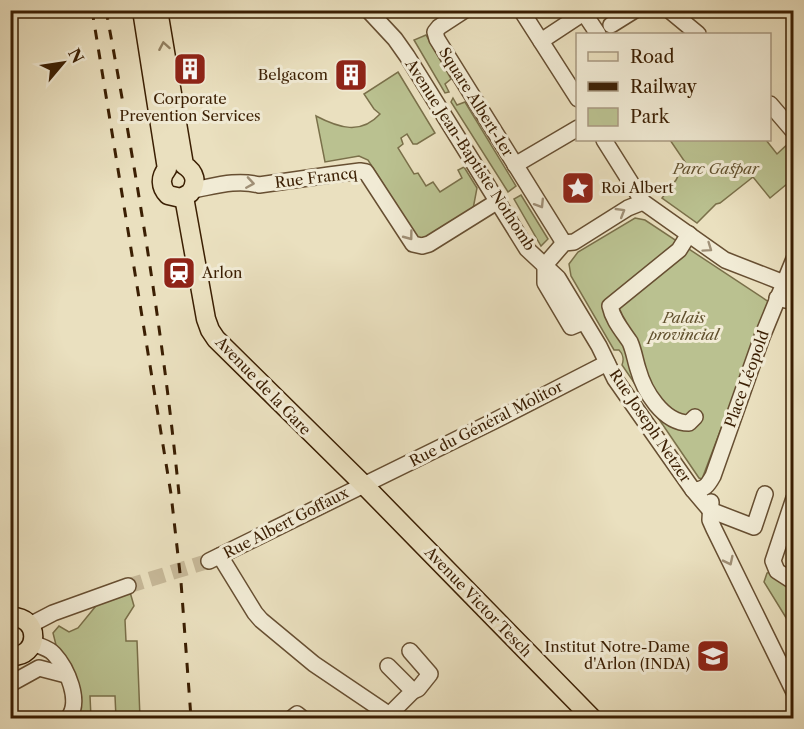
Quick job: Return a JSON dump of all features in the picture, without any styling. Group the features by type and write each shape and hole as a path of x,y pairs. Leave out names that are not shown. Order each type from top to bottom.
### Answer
{"main road":[{"path":"142,10 167,164 161,182 165,191 172,197 188,194"},
{"name":"Avenue de la Gare","path":"158,10 184,165 194,176 188,194 210,330 230,354 363,484"},
{"name":"Avenue Victor Tesch","path":"363,484 592,718"},
{"path":"10,616 21,618 32,634 26,652 10,656"}],"street":[{"name":"Avenue Jean-Baptiste Nothomb","path":"368,10 395,39 407,56 527,249 558,278 607,363"},
{"name":"Square Albert-1er","path":"465,10 439,27 435,32 437,39 564,243"},
{"path":"521,10 576,96"},
{"path":"611,25 635,10"},
{"path":"669,10 697,33"},
{"path":"541,41 586,12 597,33"},
{"path":"771,105 794,132"},
{"name":"Square Albert-1er","path":"515,165 576,129"},
{"path":"604,141 643,202 725,260 784,283"},
{"name":"Rue Francq","path":"188,194 236,182 259,185 339,173 366,172 413,244 422,246 429,244 498,201"},
{"path":"545,265 564,243 574,242 628,208 643,202"},
{"path":"689,234 679,250 610,306 611,312 632,348 644,384 662,412 680,423 688,423 695,417"},
{"name":"Place Léopold","path":"713,476 777,297 794,259"},
{"path":"777,297 794,302"},
{"name":"Rue du Général Molitor","path":"363,484 607,363"},
{"name":"Rue Joseph Netzer","path":"607,363 615,379 693,490 710,510"},
{"name":"Rue Joseph Netzer","path":"693,490 700,490 707,486 713,476"},
{"name":"Rue Joseph Netzer","path":"713,476 710,520 794,693"},
{"name":"Rue Albert Goffaux","path":"363,484 214,559 261,620 297,652 391,717"},
{"path":"710,510 718,508 751,521 762,493"},
{"path":"794,498 773,561 775,569 794,582"},
{"path":"68,718 73,712 75,699 66,675 55,655 32,634 53,613 128,586"},
{"path":"391,717 430,674 410,651"},
{"path":"388,666 413,692"},
{"path":"10,684 39,668 66,675"},
{"path":"292,718 297,714 302,718"}],"green space":[{"path":"426,35 451,79 445,84 449,92 445,93 414,40"},
{"path":"398,72 435,133 417,144 413,144 407,134 401,138 403,144 398,148 414,174 418,173 426,186 433,182 440,192 462,178 458,170 464,167 477,188 473,209 424,240 417,237 368,160 359,156 325,162 316,116 333,124 349,127 365,125 373,121 380,114 364,94"},
{"path":"453,98 457,105 465,102 516,186 508,192 451,102"},
{"name":"Parc Gaspar","path":"671,141 767,141 777,154 791,141 793,144 793,179 770,198 753,177 716,204 697,223 662,198 676,180 685,162"},
{"path":"521,195 548,239 541,246 514,199"},
{"name":"Palais provincial","path":"635,218 645,220 769,302 702,479 699,478 622,365 621,353 619,350 614,350 571,276 569,264 578,252"},
{"path":"773,571 793,584 793,629 764,582 767,573"},
{"path":"130,592 134,606 125,620 126,641 137,641 140,718 116,718 115,696 90,696 91,718 75,718 77,687 56,645 53,633 59,626 69,632 78,628 100,601"}],"tunnel":[{"path":"128,586 209,561"}],"railway":[{"path":"92,10 171,494 181,582 191,718"},
{"path":"106,10 148,252 179,494"}],"place":[{"name":"Corporate Prevention Services","path":"190,69"},
{"name":"Belgacom","path":"351,75"},
{"name":"Roi Albert","path":"578,188"},
{"name":"Arlon","path":"179,273"},
{"name":"Institut Notre-Dame d'Arlon (INDA)","path":"713,656"}]}
